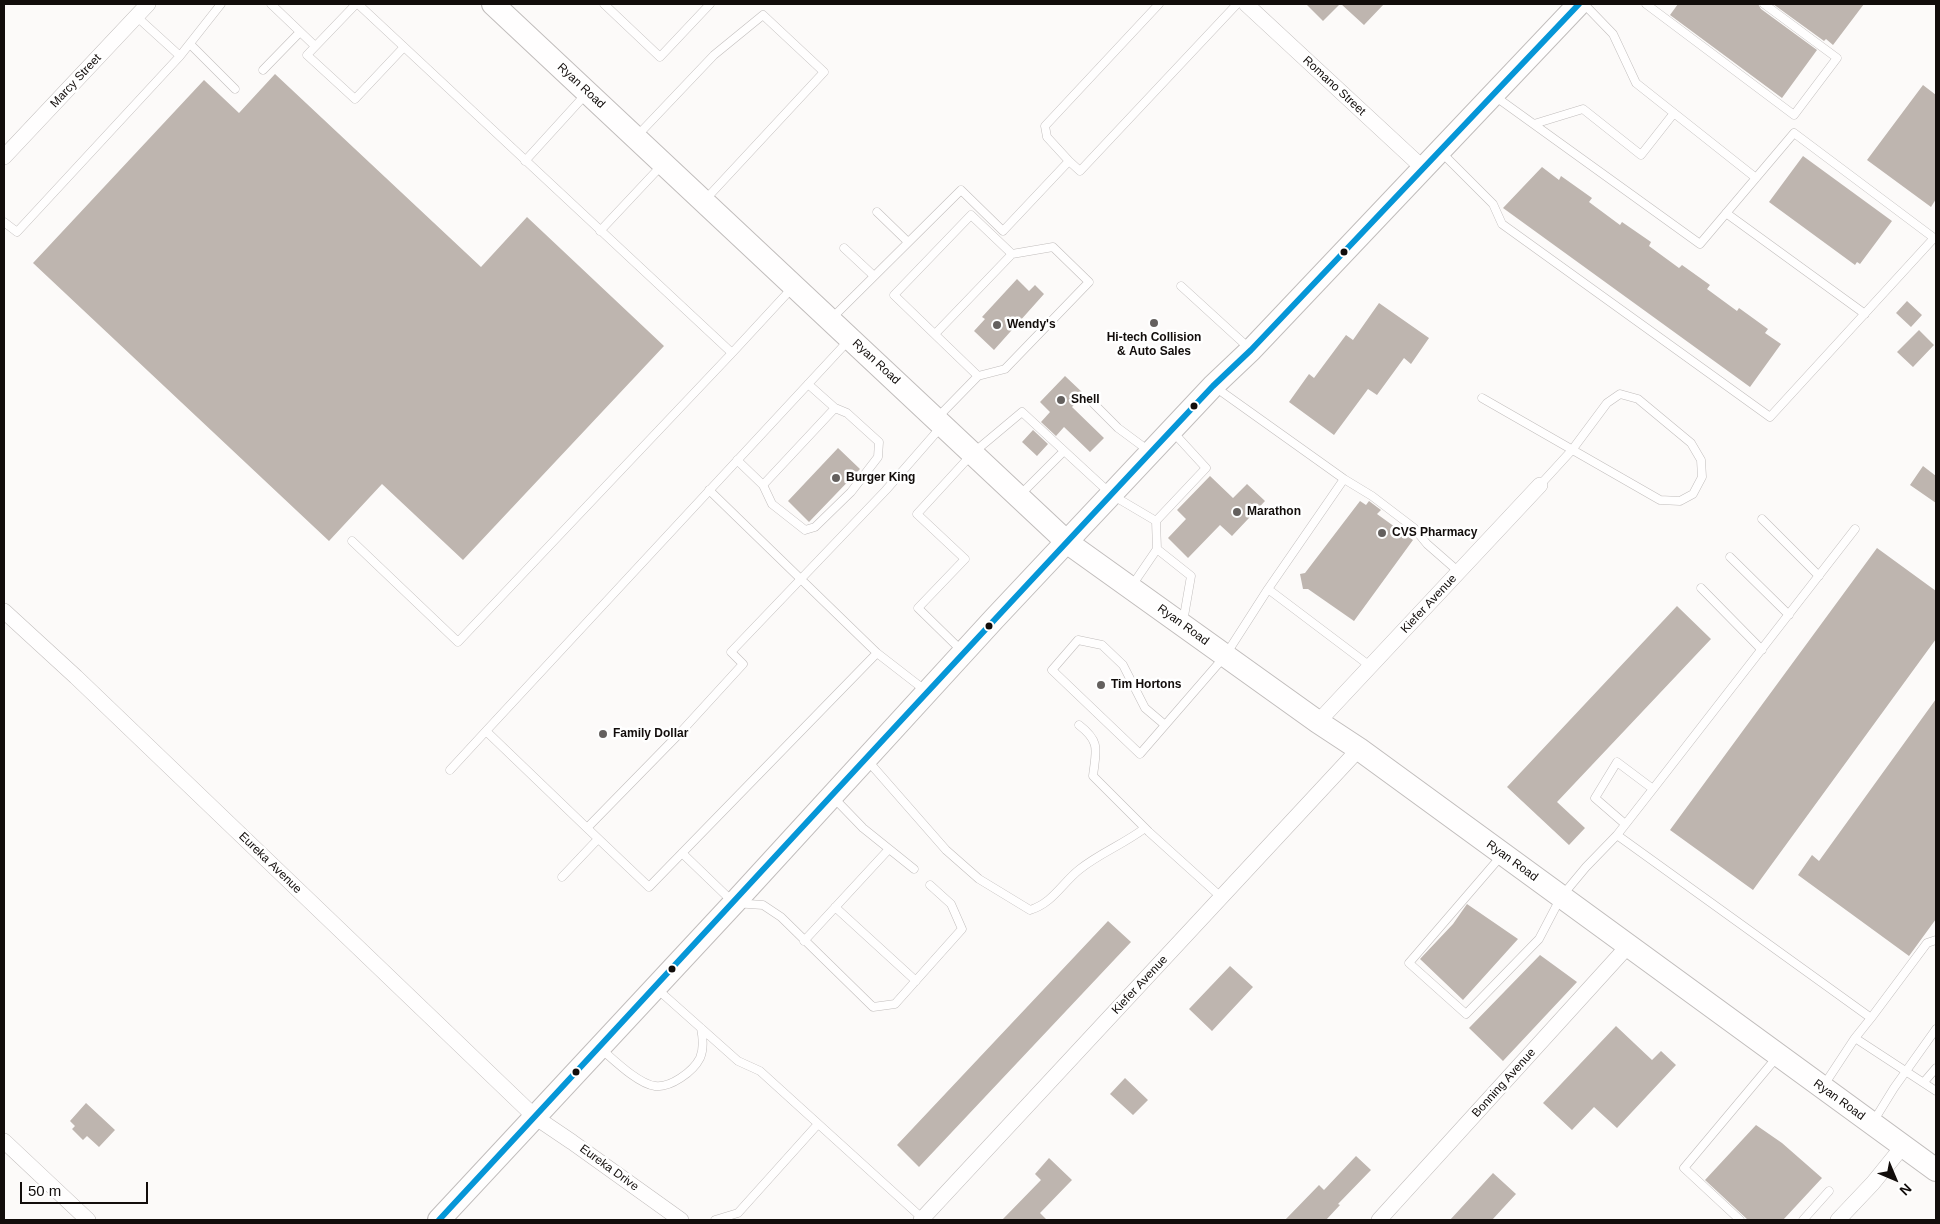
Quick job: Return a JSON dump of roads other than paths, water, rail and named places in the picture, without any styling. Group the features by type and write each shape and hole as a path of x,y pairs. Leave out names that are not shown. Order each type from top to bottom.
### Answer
{"main road":[{"path":"438,1220 1151,452 1213,386 1251,350 1579,4"},
{"name":"Ryan Road","path":"501,6 587,92 1068,543 1318,722 1359,749 1936,1170"}],"street":[{"name":"Marcy Street","path":"4,157 148,4"},
{"name":"Romano Street","path":"1246,4 1423,168"},
{"name":"Kiefer Avenue","path":"1318,722 1540,485"},
{"name":"Eureka Avenue","path":"4,611 76,677 535,1117"},
{"name":"Kiefer Avenue","path":"922,1219 1359,749"},
{"name":"Bonning Avenue","path":"1379,1220 1628,946"},
{"name":"Eureka Drive","path":"535,1117 681,1220"},
{"path":"4,1141 88,1220"},
{"path":"1838,1220 1873,1183 1903,1146"}],"lane":[{"path":"4,222 17,232 180,56 221,4"},
{"path":"271,4 315,46"},
{"path":"404,47 355,99 307,55 357,4 404,47 600,231 732,353"},
{"path":"604,4 660,57 710,4"},
{"path":"1159,4 1045,126 1047,137 1080,171 1237,4"},
{"path":"1584,4 1613,34 1636,83 1756,178"},
{"path":"1646,4 1794,115 1837,58 1764,4"},
{"path":"636,138 714,55 763,15 817,65 824,72 704,201"},
{"path":"136,16 180,56"},
{"path":"263,70 300,32"},
{"path":"190,44 235,89"},
{"path":"525,161 587,92"},
{"path":"1439,151 1493,204 1502,224 1770,417 1934,238 1794,133 1700,244 1493,94"},
{"path":"1534,124 1584,109 1641,155 1674,113"},
{"path":"830,319 961,190 1003,231 1069,161"},
{"path":"600,231 664,164"},
{"path":"877,212 908,242"},
{"path":"1726,213 1865,314"},
{"path":"978,376 936,333 894,295 971,216 1012,254"},
{"path":"587,828 679,734 743,664 730,652 886,490 978,376 1005,369 1089,282 1053,247 1012,254 936,333"},
{"path":"844,248 874,276"},
{"path":"352,541 458,642 795,286"},
{"path":"1182,286 1251,350"},
{"path":"450,770 850,338"},
{"path":"737,460 763,485 772,504 805,530 815,527 851,492 878,457 879,442 847,413 836,408 808,384"},
{"path":"1213,386 1344,479 1372,496 1414,528 1427,544 1458,572"},
{"path":"1482,398 1572,450 1660,500 1680,501 1693,494 1702,477 1701,460 1691,443 1638,399 1620,394 1607,403 1572,450 1540,485"},
{"path":"1093,403 1118,428 1151,452"},
{"path":"763,485 836,408"},
{"path":"964,653 918,608 965,559 917,514 973,453 1022,412 1112,495 1156,521"},
{"path":"1131,588 1157,550 1156,521 1206,468 1171,431"},
{"path":"1019,496 1064,451"},
{"path":"1165,725 1144,708 1123,665 1102,645 1078,640 1052,670 1140,754 1225,656 1268,589 1344,479"},
{"path":"709,490 877,654 928,692"},
{"path":"1762,519 1819,576"},
{"path":"1502,854 1409,963 1466,1014 1539,939 1562,897 1586,867 1626,824 1854,529"},
{"path":"1157,550 1191,576 1183,625"},
{"path":"1730,557 1789,615"},
{"path":"1701,588 1762,650"},
{"path":"1268,589 1370,666"},
{"path":"486,731 649,887 877,654"},
{"path":"1078,725 1091,734 1096,748 1093,776 1145,828 1222,897"},
{"path":"866,759 946,850 979,879 1030,910 1042,907 1080,869 1130,840 1145,828"},
{"path":"1626,824 1594,798 1617,762 1653,789"},
{"path":"832,796 864,828 914,869"},
{"path":"1617,835 1871,1018"},
{"path":"562,877 598,839"},
{"path":"804,941 889,849"},
{"path":"682,853 734,903 763,905 781,917 873,1007 895,1004 962,929 951,904 930,885"},
{"path":"835,907 916,981"},
{"path":"1822,1088 1855,1038 1927,943 1936,940"},
{"path":"655,988 738,1060 760,1071 922,1219"},
{"path":"599,1047 634,1076 655,1086 676,1081 690,1070 700,1058 704,1042 701,1028"},
{"path":"1872,1124 1936,1029"},
{"path":"1855,1038 1936,1091"},
{"path":"1740,1220 1684,1168 1779,1056"},
{"path":"1924,1082 1936,1068"},
{"path":"715,1220 738,1213 818,1124"},
{"path":"1802,1220 1829,1191"}],"place":[{"name":"Hi-tech Collision & Auto Sales","path":"1154,323"},
{"name":"Wendy's","path":"997,325"},
{"name":"Shell","path":"1061,400"},
{"name":"Burger King","path":"836,478"},
{"name":"Marathon","path":"1237,512"},
{"name":"CVS Pharmacy","path":"1382,533"},
{"name":"Tim Hortons","path":"1101,685"},
{"name":"Family Dollar","path":"603,734"}]}
